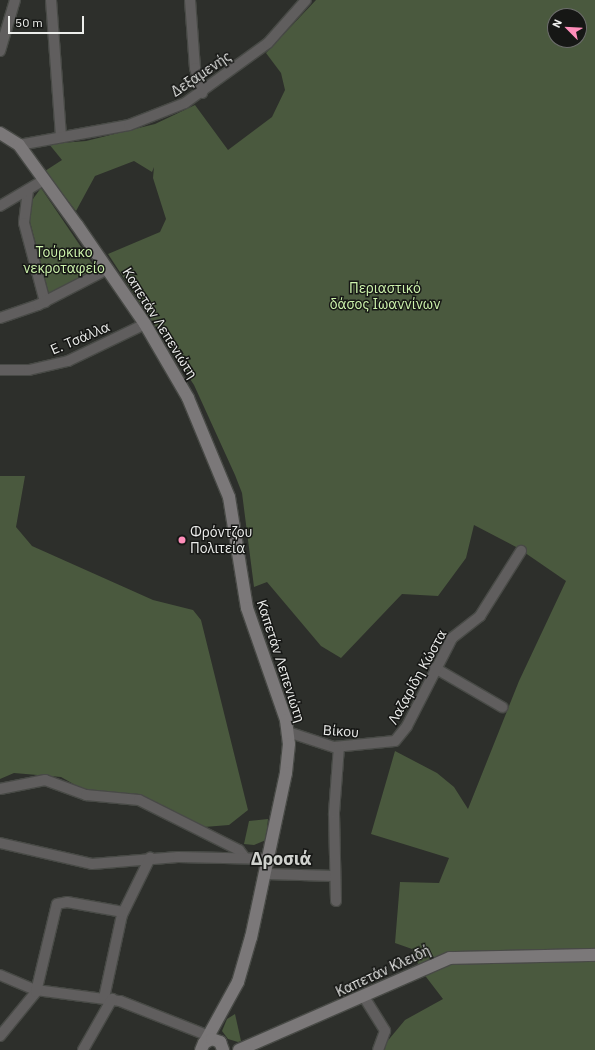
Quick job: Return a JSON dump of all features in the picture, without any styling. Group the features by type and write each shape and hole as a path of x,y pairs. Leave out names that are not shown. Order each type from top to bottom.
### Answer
{"street":[{"path":"0,51 15,0"},
{"path":"52,0 61,136"},
{"path":"190,0 195,68 202,92"},
{"name":"Δεξαμενής","path":"19,145 61,136 129,125 170,110 202,92 268,43 306,0"},
{"path":"0,132 19,145"},
{"name":"Καπετάν Λεπενιώτη","path":"19,145 108,269 145,324 188,398 225,484 247,608 288,732 286,773 267,874 241,975 210,1043"},
{"path":"0,206 44,180"},
{"path":"28,190 24,223 45,302"},
{"path":"0,318 45,302 108,269"},
{"name":"Ε. Τσάλλα","path":"0,370 29,370 59,364 145,324"},
{"name":"Λαζαρίδη Κώστα","path":"393,742 407,726 435,668 455,635 483,612 521,550"},
{"path":"435,668 502,707"},
{"name":"Βίκου","path":"288,732 314,743 339,747 393,742"},
{"path":"336,901 334,876 339,747"},
{"path":"0,788 44,780 86,795 139,800 233,847 245,858"},
{"path":"0,843 92,864 150,858 270,858"},
{"path":"83,1050 108,999 123,912 150,858"},
{"path":"267,874 334,876"},
{"path":"0,1036 36,990 57,904 67,902 123,912"},
{"name":"Καπετάν Κλειδή","path":"239,1050 364,997 423,967 450,958 595,955"},
{"path":"0,975 36,990 108,999 210,1043 234,1050"},
{"path":"364,997 385,1031 378,1050"}],"green space":[{"name":"Περιαστικό δάσος Ιωαννίνων","path":"316,0 595,0 595,1050 380,1050 405,1020 443,999 420,969 412,949 395,943 400,882 439,883 449,858 371,834 395,751 437,773 454,787 468,809 519,681 566,581 518,548 474,525 466,558 438,596 402,594 341,658 321,646 267,582 254,587 242,493 235,475 194,385 108,254 160,232 166,219 153,178 154,167 152,172 134,161 95,176 76,211 45,171 62,160 49,144 86,141 155,124 195,105 228,150 272,117 285,90 281,73 266,53"},
{"name":"Τούρκικο νεκροταφείο","path":"41,188 96,269 49,294 29,218 30,203"},
{"path":"0,476 25,476 16,527 32,546 153,600 193,610 201,620 248,810 229,825 204,827 139,794 86,791 61,777 14,773 0,779"},
{"path":"268,819 266,840 254,845 244,844 249,821"},
{"path":"235,1014 241,1041 238,1042 228,1039 222,1031 227,1019"}],"place":[{"name":"Φρόντζου Πολιτεία","path":"182,540"}],"district":[{"name":"Δροσιά","path":"281,859"}]}
